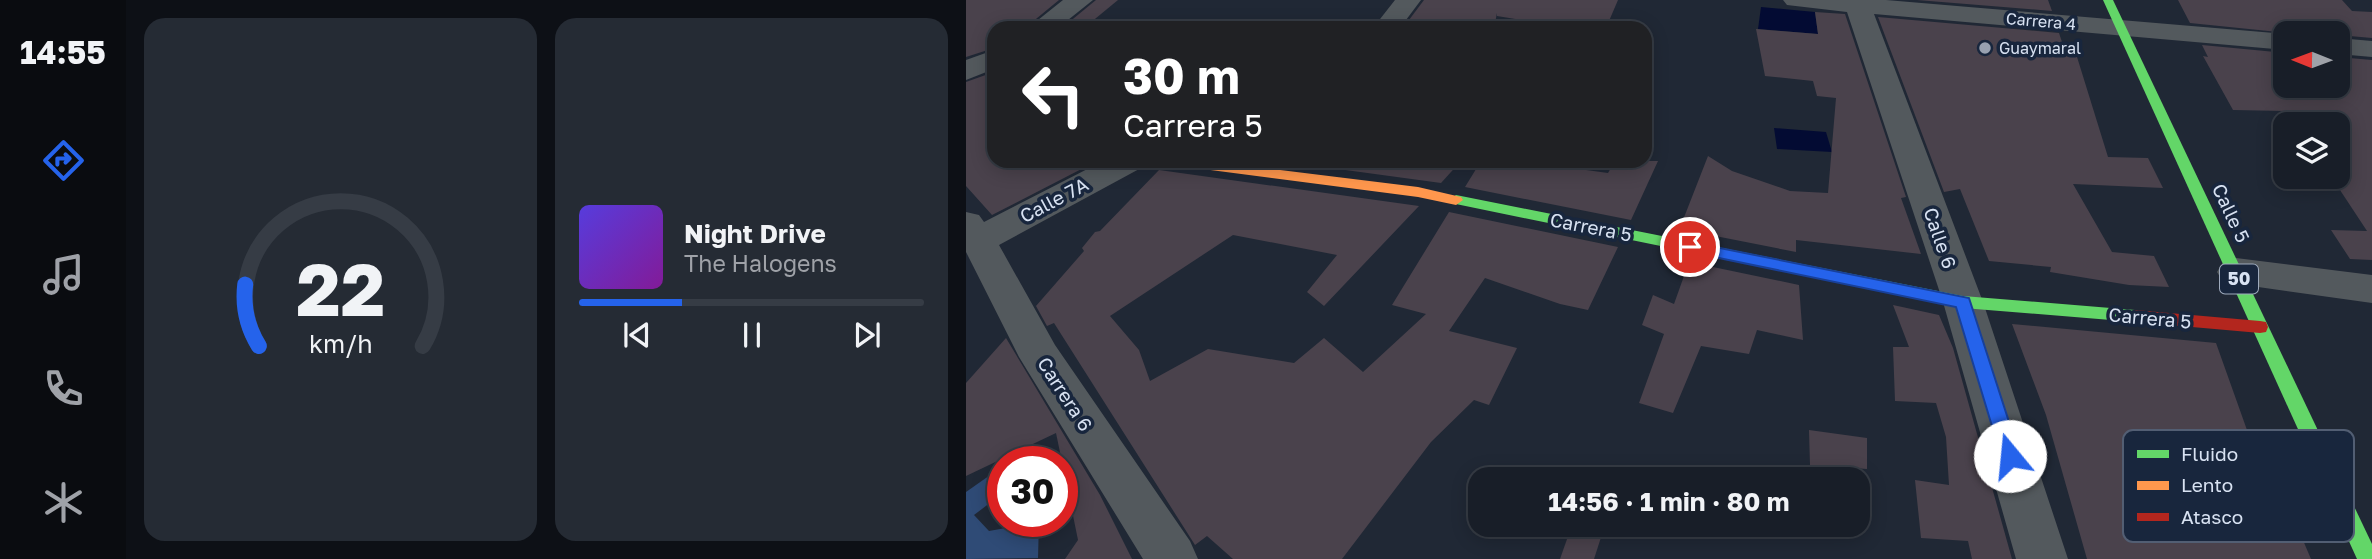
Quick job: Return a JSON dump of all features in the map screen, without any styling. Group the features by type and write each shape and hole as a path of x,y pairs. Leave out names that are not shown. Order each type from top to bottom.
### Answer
{"main road":[{"name":"Calle 5","path":"2108,0 2308,430"},
{"name":"Carrera 5","path":"1281,168 1418,192 1963,302 2260,327"},
{"name":"Calle 5","path":"2354,529 2368,559"}],"street":[{"path":"1051,21 1080,0"},
{"path":"1391,21 1408,0"},
{"name":"Carrera 4","path":"1796,0 2273,40"},
{"name":"Calle 6","path":"1857,3 1963,302 2042,559"},
{"path":"2350,47 2372,49"},
{"path":"966,72 987,62"},
{"name":"Calle 7A","path":"972,232 1114,168"},
{"name":"Carrera 6","path":"972,232 1040,357 1172,559"},
{"path":"2236,272 2372,289"}],"shaded area":[{"path":"1761,7 1815,12 1818,34 1758,29"},
{"path":"1774,128 1826,132 1832,152 1777,149"},
{"path":"987,477 987,505 974,515 987,529 987,537 1039,537 1038,558 966,559 966,492"}],"building":[{"path":"966,0 1059,0 1034,21 987,21 987,50 966,57"},
{"path":"1096,0 1118,0 1092,21 1070,21"},
{"path":"1424,0 1618,0 1609,21 1528,21 1497,16 1497,13 1495,21 1408,21"},
{"path":"1917,0 2048,0 2052,11"},
{"path":"2178,0 2342,0 2352,11 2372,12 2372,38 2350,36 2350,21 2273,21 2273,31 2190,23"},
{"path":"1815,12 1845,14 1906,197 1901,198 1921,254 1796,240 1796,252 1700,233 1704,223 1683,220 1708,156 1732,171 1790,191 1828,193 1836,98 1817,96 1813,81 1765,76 1756,29 1818,34"},
{"path":"1878,17 2059,33 2062,42 2073,44 2108,157 2148,158 2163,188 2073,184 2112,252 2154,256 2169,287 2129,285 2050,272 2051,267 1989,261 1960,189 1944,192"},
{"path":"2202,45 2273,52 2273,98 2350,98 2350,58 2372,60 2372,260 2350,259 2331,230 2367,231 2339,189 2350,189 2350,112 2233,110 2203,56 2208,57"},
{"path":"987,74 987,168 1083,168 992,215 966,186 966,82"},
{"path":"1652,161 1658,161 1631,220 1465,187 1477,168 1571,168 1608,173 1611,168 1652,168"},
{"path":"1339,168 1455,168 1441,183"},
{"path":"1159,170 1419,206 1324,306 1307,292 1337,255 1233,235 1110,316 1139,350 1150,381 1208,349 1294,363 1324,338 1363,372 1426,314 1392,305 1449,212 1618,247 1588,310 1560,304 1485,278 1449,331 1517,348 1489,405 1474,400 1431,442 1342,559 1233,559 1207,536 1195,545 1054,323 1047,326 1036,306 1084,251 1082,248 1095,232 1100,231"},
{"path":"1689,262 1799,285 1803,340 1757,330 1749,354 1701,346 1673,413 1639,403 1664,334 1642,325 1653,295 1674,304"},
{"path":"1893,305 1939,315 1953,348 2012,559 1972,559 1968,541 1921,538 1915,480 1949,485 1946,437 1936,403 1895,401 1893,347 1909,347"},
{"path":"2012,324 2216,343 2247,430 2123,430 2123,542 2304,542 2311,559 2087,559 2046,415"},
{"path":"1006,338 1071,446 1059,446 1056,433 1029,446 987,446 987,466 966,476 966,383"},
{"path":"1809,430 1867,438 1867,467 1810,465"},
{"path":"1078,458 1132,559 1065,559 1078,540"},
{"path":"1568,537 1601,537 1594,559 1560,559"}],"traffic: fast":[{"path":"2108,0 2308,430"},
{"path":"1456,200 1963,302 2135,316"},
{"path":"2354,529 2368,559"}],"traffic: slow":[{"path":"1228,168 1418,192 1456,200"}],"traffic: jam":[{"path":"2135,316 2260,327"}],"place":[{"name":"Guaymaral","path":"1985,48"}],"route":[{"path":"1690,247 1963,302 2010,456"}]}
